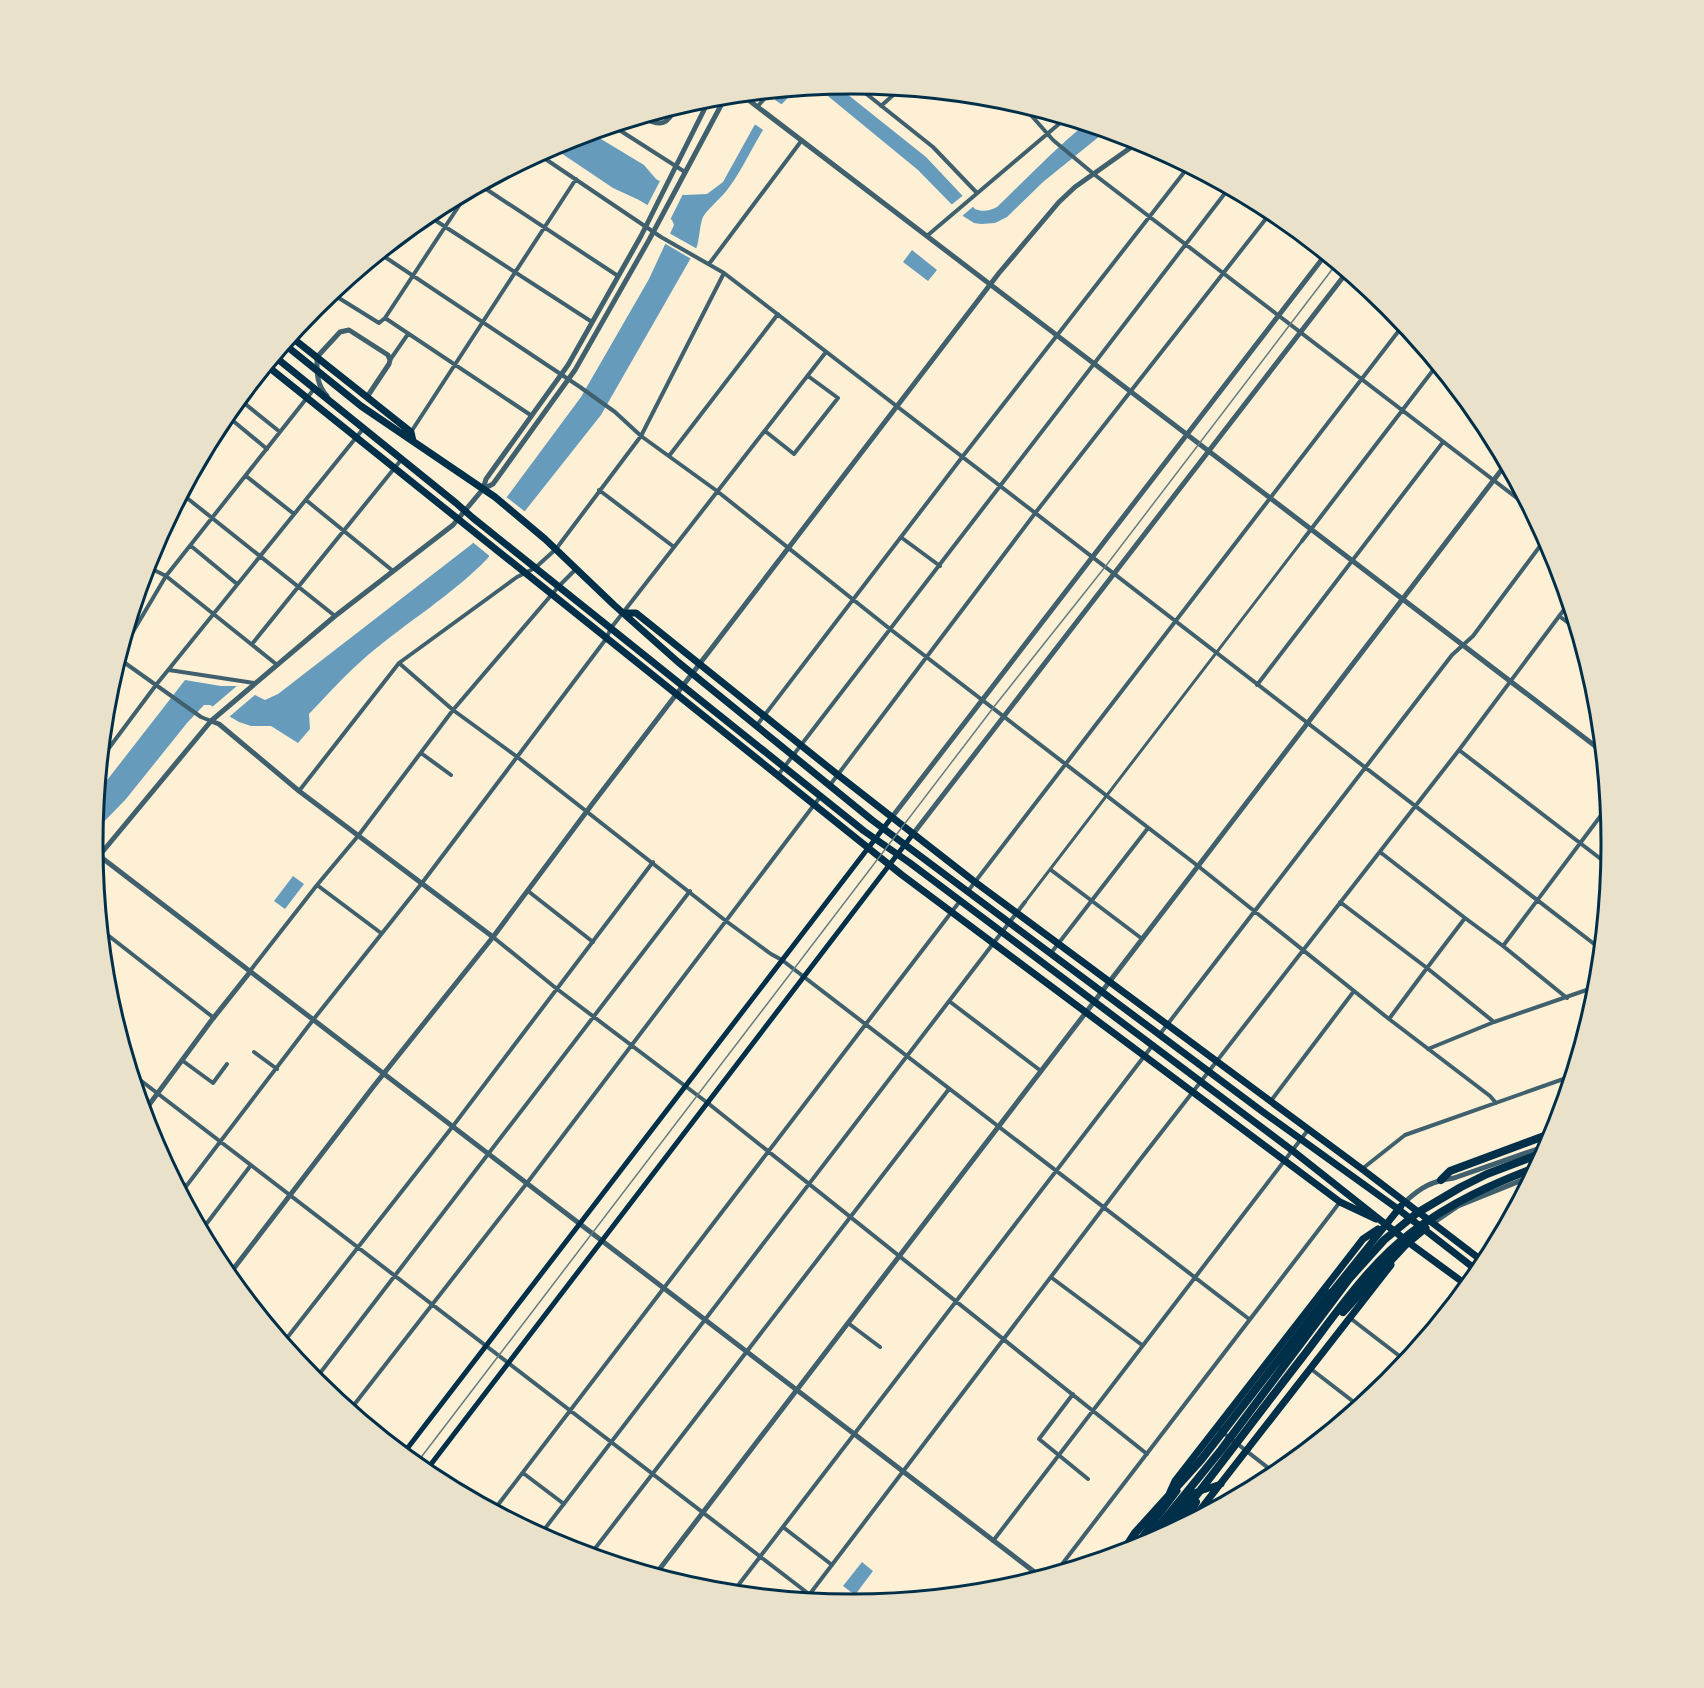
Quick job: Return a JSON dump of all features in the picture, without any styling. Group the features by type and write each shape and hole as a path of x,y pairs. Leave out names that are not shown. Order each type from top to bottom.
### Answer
{"highway":[{"path":"296,341 411,432 413,441"},
{"path":"290,348 362,406 495,497 556,549 622,613 692,673 884,828 1301,1140 1398,1209 1471,1266"},
{"path":"314,368 317,357"},
{"path":"279,360 512,550 875,839 1293,1150 1408,1242 1461,1281"},
{"path":"272,370 890,866 1340,1202 1385,1224"},
{"path":"362,406 367,397"},
{"path":"535,568 552,594"},
{"path":"622,613 636,613 837,775 975,882 1477,1257"},
{"path":"1441,1180 1450,1171 1541,1137"},
{"path":"1158,1527 1221,1450 1367,1257 1402,1225 1437,1200 1487,1174 1532,1157"},
{"path":"1178,1518 1358,1285 1377,1265 1410,1233 1446,1208 1467,1196 1525,1172"},
{"path":"1131,1539 1201,1460 1310,1317 1405,1202"},
{"path":"1191,1512 1223,1463 1330,1328 1378,1272 1408,1242 1433,1223"},
{"path":"1158,1516 1175,1481 1363,1239 1385,1224"},
{"path":"1204,1505 1248,1452 1408,1242"},
{"path":"1145,1533 1312,1323 1330,1293"},
{"path":"1171,1521 1194,1492 1221,1484"}],"main road":[{"path":"408,1447 892,817"},
{"path":"431,1464 709,1104 913,834"}],"street":[{"path":"867,95 933,147 977,193"},
{"path":"881,106 893,96"},
{"path":"760,108 765,100"},
{"path":"751,102 1593,744"},
{"path":"483,489 493,484 568,379 654,232 720,107"},
{"path":"102,851 211,721 335,616 453,525 483,489 486,479 562,375 651,218 704,109"},
{"path":"652,122 663,123 670,117"},
{"path":"1032,117 1053,140 1095,175 1515,497"},
{"path":"928,235 1059,124"},
{"path":"621,131 685,172"},
{"path":"710,264 802,140"},
{"path":"234,1268 384,1073 493,937 788,547 991,284 1059,202 1075,187 1130,149"},
{"path":"547,160 661,237 724,273 1595,944"},
{"path":"757,725 1184,172"},
{"path":"411,432 576,179"},
{"path":"487,190 618,276"},
{"path":"778,776 1225,194"},
{"path":"339,298 379,323 385,318 458,207"},
{"path":"830,786 1036,512 1265,219"},
{"path":"437,221 591,322"},
{"path":"385,258 615,412 641,436 717,491 890,629 1198,866 1254,913 1490,1096 1496,1103"},
{"path":"892,817 1321,260"},
{"path":"299,791 399,663 535,568 556,549 641,436 724,273"},
{"path":"913,834 1343,277"},
{"path":"669,456 778,314"},
{"path":"385,318 532,416"},
{"path":"317,357 337,334 346,330 356,333 388,355 390,360"},
{"path":"968,891 1398,331"},
{"path":"367,397 408,334"},
{"path":"186,1186 313,1020 422,884 606,639 610,628 826,352"},
{"path":"314,368 320,388 348,416"},
{"path":"546,1527 1433,370"},
{"path":"765,431 794,454 831,407 837,398 808,376"},
{"path":"134,632 166,576 314,389"},
{"path":"246,404 280,432"},
{"path":"234,421 267,449"},
{"path":"109,744 363,429"},
{"path":"1257,685 1443,442"},
{"path":"252,644 401,459"},
{"path":"660,1568 1502,470"},
{"path":"246,476 294,514"},
{"path":"599,490 674,547"},
{"path":"188,498 335,616"},
{"path":"306,500 393,572"},
{"path":"902,538 940,566"},
{"path":"190,546 237,584"},
{"path":"1160,1034 1452,655 1473,636 1539,547"},
{"path":"150,1104 453,710 576,568"},
{"path":"155,570 166,576 214,613 276,664"},
{"path":"811,1592 1104,1207 1459,750 1564,610"},
{"path":"1559,616 1568,622"},
{"path":"125,663 201,717 219,724 299,791 709,1104 1147,1454"},
{"path":"399,663 453,710 516,756 726,921 782,960 1249,1319"},
{"path":"168,670 254,683"},
{"path":"1459,750 1601,859"},
{"path":"421,753 451,775"},
{"path":"354,1404 527,1183 820,796"},
{"path":"1503,946 1600,816"},
{"path":"1051,953 1148,828"},
{"path":"1380,852 1567,998"},
{"path":"103,858 1033,1571"},
{"path":"287,1337 453,1126 653,862"},
{"path":"1051,870 1141,938"},
{"path":"317,885 381,933"},
{"path":"528,891 593,942"},
{"path":"321,1373 690,891"},
{"path":"499,1504 960,901"},
{"path":"1340,902 1494,1022"},
{"path":"1389,1019 1465,918"},
{"path":"108,936 214,1018"},
{"path":"1428,1049 1494,1022 1587,990"},
{"path":"1270,1102 1354,991"},
{"path":"949,1001 1041,1071"},
{"path":"739,1584 1152,1045"},
{"path":"254,1052 277,1069"},
{"path":"183,1060 213,1083 227,1064"},
{"path":"1362,1169 1405,1135 1564,1079"},
{"path":"141,1081 808,1592"},
{"path":"596,1548 949,1089"},
{"path":"993,1541 1308,1130"},
{"path":"1405,1202 1420,1188 1536,1149"},
{"path":"206,1224 251,1165"},
{"path":"1433,1223 1458,1206 1521,1180"},
{"path":"1063,1563 1340,1202"},
{"path":"1052,1278 1142,1345"},
{"path":"1350,1318 1399,1356"},
{"path":"848,1323 880,1347"},
{"path":"1310,1368 1353,1402"},
{"path":"1073,1394 1039,1439 1088,1479"},
{"path":"1217,1428 1267,1467"},
{"path":"523,1473 564,1504"},
{"path":"783,1527 832,1565"}],"water":[{"path":"847,94 926,157 975,209 980,211 997,207 1079,130 1099,136 1043,182 1007,217 995,223 974,223 963,216 918,170 827,95"},
{"path":"787,98 769,120 730,186 703,217 696,249 601,415 487,559 459,585 353,669 309,714 310,729 298,743 271,726 251,726 239,722 210,705 204,705 126,799 103,823 105,782 185,680 221,686 237,686 265,700 278,694 472,544 581,397 649,279 674,225 672,220 639,200 613,188 562,154 600,138 644,165 656,179 684,195 707,194 723,182 754,126 776,99"},
{"path":"912,250 937,270 928,281 903,262"},
{"path":"293,876 304,884 285,909 274,901"},
{"path":"862,1562 873,1571 856,1594 843,1586"}],"pier":[{"path":"771,99 784,106 766,132 753,123"},
{"path":"661,179 684,192 669,222 646,208"},
{"path":"966,193 975,205 961,217 950,206"},
{"path":"669,233 699,250 693,260 664,243"},
{"path":"505,496 528,514 492,558 470,540"},
{"path":"238,685 256,694 229,717 211,708"}],"tram line":[{"path":"421,1457 993,708 1105,567 1332,269"}]}
